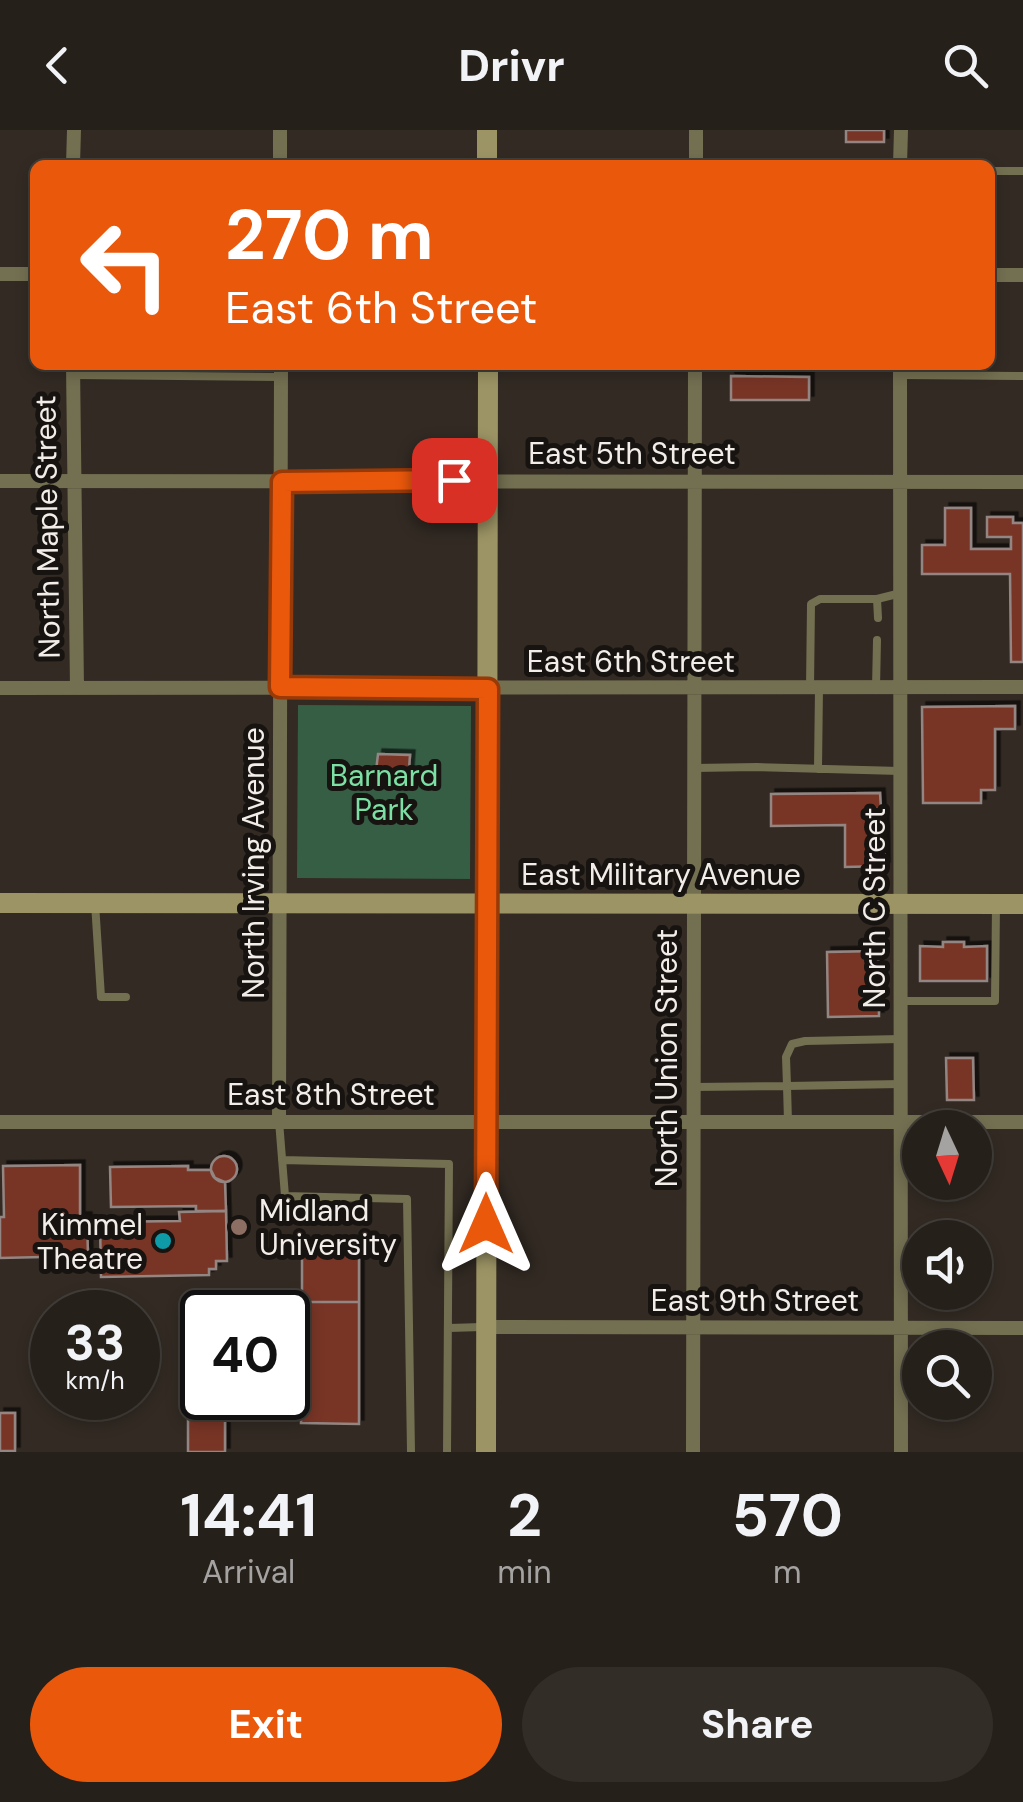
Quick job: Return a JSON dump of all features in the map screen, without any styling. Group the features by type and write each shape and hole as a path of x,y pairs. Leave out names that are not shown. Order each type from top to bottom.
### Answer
{"street":[{"path":"74,130 74,160"},
{"path":"280,130 280,160"},
{"path":"487,130 487,160"},
{"path":"696,130 696,160"},
{"path":"900,160 901,130"},
{"path":"0,274 30,274"},
{"path":"995,275 1023,275"},
{"name":"North Maple Street","path":"73,370 77,688"},
{"path":"486,1452 488,370"},
{"name":"North Union Street","path":"693,1452 695,370"},
{"name":"North C Street","path":"900,370 901,1452"},
{"name":"North Irving Avenue","path":"279,1121 280,371"},
{"name":"East 5th Street","path":"0,481 1023,482"},
{"name":"East 6th Street","path":"0,688 1023,687"},
{"name":"East Military Avenue","path":"0,903 1023,904"},
{"name":"East 8th Street","path":"0,1122 1023,1122"},
{"name":"East 9th Street","path":"486,1327 1023,1328"}],"lane":[{"path":"995,171 1023,171"},
{"path":"73,370 280,371"},
{"path":"900,370 1023,376"},
{"path":"818,769 811,604 820,599 877,599 901,593"},
{"path":"877,599 878,618"},
{"path":"876,688 877,640"},
{"path":"694,768 902,772"},
{"path":"95,904 101,997 126,997"},
{"path":"902,1001 995,1000 996,904"},
{"path":"788,1122 786,1057 792,1044 902,1038"},
{"path":"693,1087 901,1084"},
{"path":"279,1121 285,1196 407,1198 411,1452"},
{"path":"282,1160 449,1164 448,1452"},
{"path":"449,1328 486,1327"}],"green space":[{"name":"Barnard Park","path":"298,705 471,706 470,879 297,878"}],"building":[{"path":"846,130 884,130 884,142 846,142"},
{"path":"731,376 809,377 809,400 731,400"},
{"path":"945,508 971,508 971,549 1011,549 1011,537 987,537 987,517 1013,517 1013,523 1023,523 1023,662 1011,662 1010,574 922,574 922,545 945,545"},
{"path":"1015,706 1015,729 995,729 995,790 981,790 981,803 923,803 922,707"},
{"path":"378,754 410,755 409,769 376,771"},
{"path":"880,793 885,866 845,867 845,825 771,826 771,794"},
{"path":"943,942 964,942 964,947 987,946 987,981 920,981 920,946 943,947"},
{"path":"878,951 879,1016 828,1017 827,952"},
{"path":"946,1058 973,1058 974,1100 947,1100"},
{"path":"224,1156 233,1160 237,1169 233,1178 224,1182 215,1178 211,1169 215,1160"},
{"path":"80,1165 80,1217 87,1217 88,1256 0,1258 3,1166"},
{"path":"188,1166 188,1170 211,1170 215,1178 225,1182 226,1211 196,1211 196,1206 111,1207 110,1167"},
{"name":"Kimmel Theatre","path":"226,1211 227,1261 216,1261 216,1269 209,1269 209,1275 101,1277 100,1222 180,1221 179,1212"},
{"path":"302,1244 359,1244 359,1302 310,1302 310,1290 302,1290"},
{"path":"310,1302 359,1302 359,1424 301,1423 310,1420"},
{"path":"0,1413 15,1413 15,1451 0,1451"},
{"path":"188,1420 225,1420 225,1452 188,1452"}],"place":[{"name":"Midland University","path":"239,1227"},
{"name":"Kimmel Theatre","path":"163,1241"}],"route":[{"path":"454,480 282,482 280,687 488,689 486,1224"}]}
